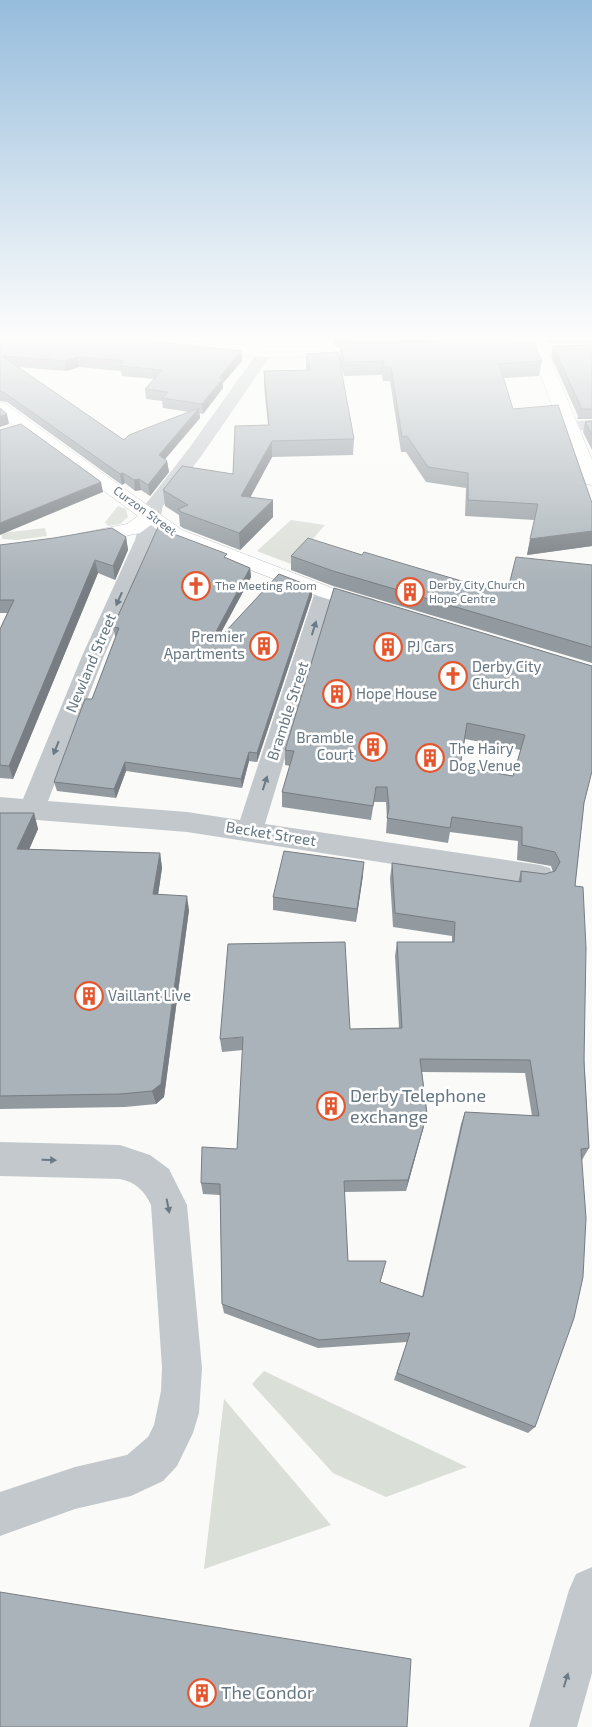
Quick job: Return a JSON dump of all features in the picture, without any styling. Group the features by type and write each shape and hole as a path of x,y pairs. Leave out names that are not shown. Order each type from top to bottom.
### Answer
{"street":[{"name":"Curzon Street","path":"19,421 118,491 150,518 175,534 325,592 388,611"},
{"name":"Newland Street","path":"32,808 93,656 145,540 154,505 218,421"},
{"path":"568,421 592,480"},
{"path":"9,432 26,426"},
{"path":"570,426 592,426"},
{"path":"61,542 133,529 150,518"},
{"name":"Bramble Street","path":"250,830 325,592"},
{"name":"Becket Street","path":"0,806 168,819 250,830 540,876"},
{"path":"0,1159 120,1162 137,1165 153,1176 165,1193 169,1205 182,1381 179,1410 172,1434 160,1454 147,1466 122,1477 77,1487 0,1514"},
{"path":"553,1727 592,1590"}],"shaded area":[{"path":"118,506 126,509 128,517 120,524 108,526 105,522"},
{"path":"291,520 325,525 291,564 257,551"},
{"path":"45,528 47,536 17,540 2,539 2,533"},
{"path":"264,1371 467,1467 386,1497 333,1473 252,1384"},
{"path":"224,1399 331,1525 204,1569"}],"building":[{"path":"44,421 96,421 124,440 129,435 166,421 188,421 159,455 167,461 148,485 139,479 134,480 123,473 120,474"},
{"path":"269,421 351,421 354,439 272,441 241,496 273,500 239,533 181,512 178,509 188,505 163,490 182,466 233,474 235,426 269,425"},
{"path":"399,421 563,421 592,503 592,531 530,539 538,504 468,500 468,473 428,467 407,436 402,437"},
{"path":"592,421 592,435 585,422"},
{"path":"21,424 101,482 0,523 0,430"},
{"path":"159,525 166,531 227,554 224,557 250,568 210,643 213,645 279,574 312,587 257,753 249,752 241,779 125,762 114,789 54,782 85,699 92,699 119,628 113,627"},
{"path":"112,528 126,537 113,566 95,560 9,766 0,765 0,629 14,600 0,600 0,545"},
{"path":"308,538 362,555 364,552 495,591 500,583 509,585 516,557 592,565 592,647 333,571 291,556"},
{"path":"334,588 592,666 592,771 584,803 575,886 583,887 586,948 584,1062 589,1148 581,1149 586,1218 583,1277 574,1318 535,1427 397,1373 410,1333 319,1340 222,1304 220,1184 201,1183 202,1147 237,1149 243,1037 220,1039 228,944 345,942 350,1029 402,1028 397,942 454,942 455,922 395,913 392,863 521,882 521,871 545,874 555,871 560,862 555,852 522,845 522,827 452,817 450,828 387,818 389,808 387,787 376,787 373,806 282,792 294,751 285,750","holes":["467,723 525,735 513,776 460,767","420,1059 530,1060 539,1116 465,1112 423,1297 380,1282 386,1261 348,1261 344,1181 408,1180 427,1114"]},
{"name":"Vaillant Live","path":"0,813 34,813 17,849 160,853 153,894 187,896 161,1084 152,1091 121,1094 0,1096"},
{"path":"284,851 364,862 357,909 273,897"},
{"name":"The Condor","path":"0,1592 411,1659 407,1727 0,1727"}],"place":[{"name":"The Meeting Room","path":"196,586"},
{"name":"Derby City Church Hope Centre","path":"410,592"},
{"name":"Premier Apartments","path":"264,646"},
{"name":"PJ Cars","path":"388,647"},
{"name":"Derby City Church","path":"453,676"},
{"name":"Hope House","path":"337,694"},
{"name":"Bramble Court","path":"373,747"},
{"name":"The Hairy Dog Venue","path":"430,758"},
{"name":"Vaillant Live","path":"89,996"},
{"name":"Derby Telephone exchange","path":"331,1106"},
{"name":"The Condor","path":"202,1693"}]}
